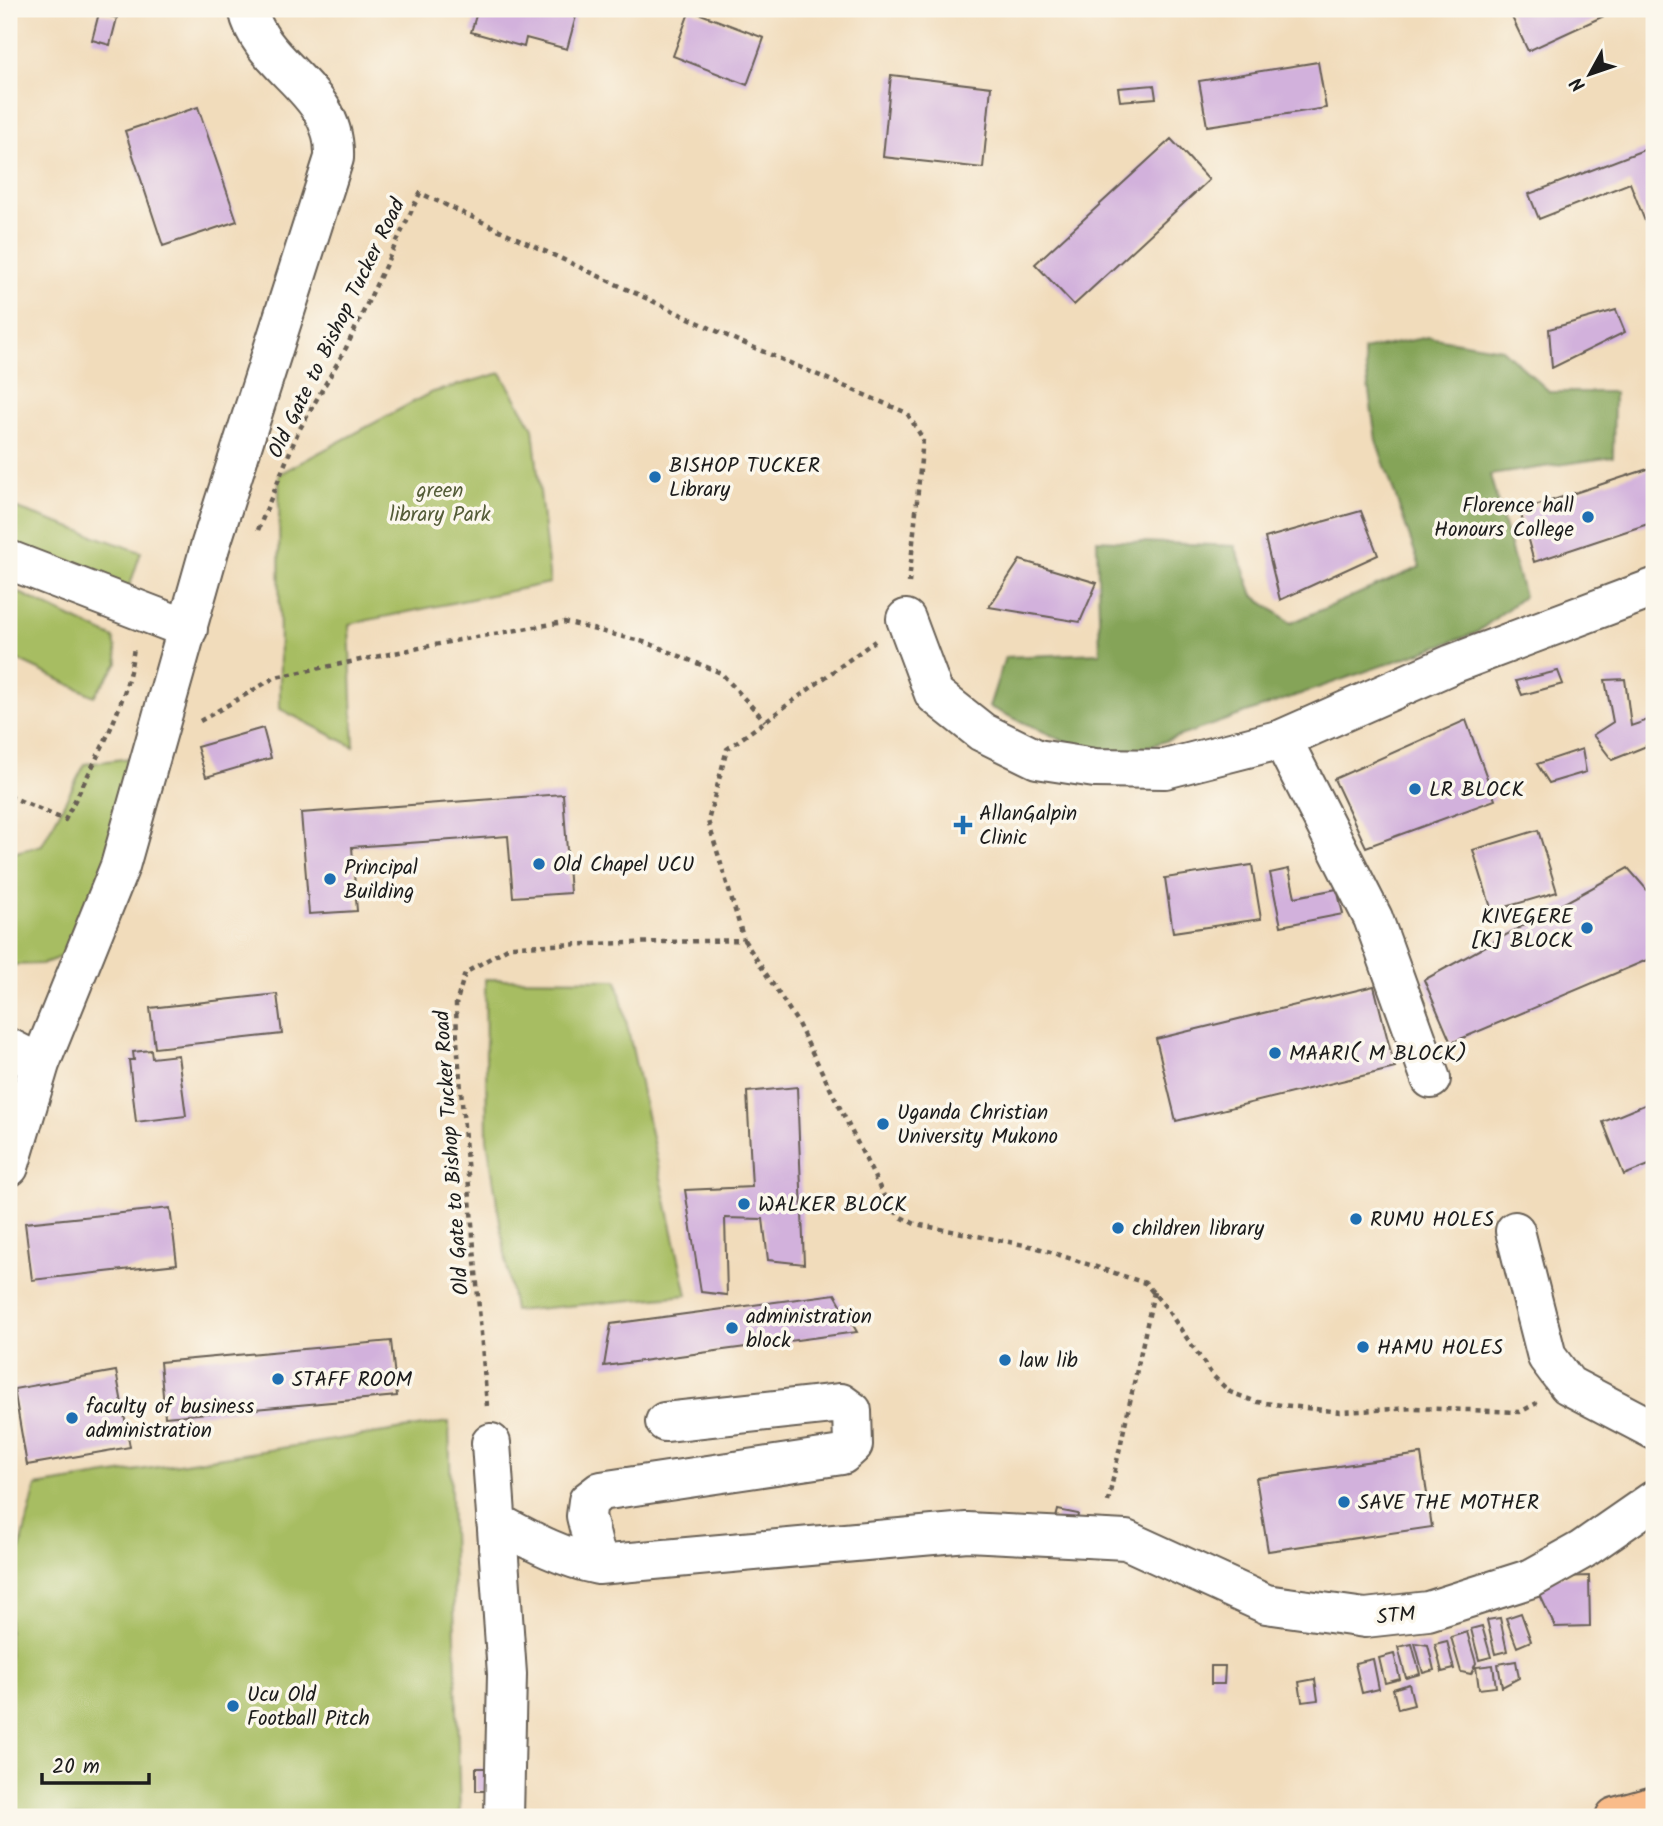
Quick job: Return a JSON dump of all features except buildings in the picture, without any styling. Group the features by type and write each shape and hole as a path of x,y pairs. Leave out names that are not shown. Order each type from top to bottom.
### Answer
{"main road":[{"path":"1615,1817 1654,1806"}],"street":[{"path":"9,1167 24,1056 120,866 210,547 334,158 335,139 329,119 262,40 253,27 248,9"},
{"path":"9,560 188,629"},
{"path":"906,620 934,694 982,732 1037,759 1095,768 1165,769 1282,739 1452,664 1654,588"},
{"path":"1282,739 1373,918 1431,1079"},
{"path":"1515,1230 1547,1357 1568,1385 1654,1430"},
{"path":"598,1565 586,1516 589,1501 601,1491 842,1455 853,1445 852,1411 841,1403 665,1422"},
{"path":"491,1443 507,1674 504,1817"},
{"name":"STM","path":"598,1565 967,1532 1126,1540 1266,1604 1365,1618 1428,1611 1532,1578 1582,1550 1654,1500"},
{"path":"496,1522 545,1549 598,1565"}],"path":[{"name":"Old Gate to Bishop Tucker Road","path":"254,538 298,432 346,348 420,193 736,340 907,413 923,439 906,620"},
{"path":"9,796 65,820 102,747 131,675 138,610"},
{"path":"906,620 727,750 708,821 744,940 796,1020 889,1206 901,1217 915,1224 1035,1247 1145,1283 1154,1291 1213,1376 1230,1392 1257,1402 1340,1412 1415,1408 1520,1412 1568,1385"},
{"path":"199,712 196,723 276,677 564,622 648,643 721,673 765,721"},
{"name":"Old Gate to Bishop Tucker Road","path":"491,1443 479,1336 457,1041 456,1003 465,973 511,947 744,940"},
{"path":"1108,1505 1154,1291"}],"green space":[{"path":"1428,337 1502,349 1550,392 1614,392 1613,457 1490,475 1524,596 1476,633 1108,761 989,707 1005,657 1100,653 1097,540 1235,546 1253,595 1291,623 1420,567 1376,440 1363,350"},
{"name":"green library Park","path":"501,373 533,428 550,583 349,624 354,747 280,709 279,474 430,393"},
{"path":"9,506 141,552 129,588 9,546"},
{"path":"9,588 114,638 118,663 94,696 9,656"},
{"path":"138,757 103,875 69,954 42,964 9,965 9,854 42,845 85,764"},
{"path":"485,979 617,980 687,1295 514,1311 487,1139"},
{"name":"Ucu Old Football Pitch","path":"449,1422 460,1817 9,1817 9,1594 36,1486"}],"place":[{"name":"BISHOP TUCKER Library","path":"655,477"},
{"name":"Florence hall Honours College","path":"1588,517"},
{"name":"LR BLOCK","path":"1415,789"},
{"name":"AllanGalpin Clinic","path":"963,825"},
{"name":"Old Chapel UCU","path":"539,864"},
{"name":"Principal Building","path":"330,879"},
{"name":"KIVEGERE [K] BLOCK","path":"1587,928"},
{"name":"MAARI( M BLOCK)","path":"1275,1053"},
{"name":"Uganda Christian University Mukono","path":"883,1124"},
{"name":"WALKER BLOCK","path":"744,1204"},
{"name":"RUMU HOLES","path":"1356,1219"},
{"name":"children library","path":"1118,1228"},
{"name":"administration block","path":"732,1328"},
{"name":"HAMU HOLES","path":"1363,1347"},
{"name":"law lib","path":"1005,1360"},
{"name":"STAFF ROOM","path":"278,1379"},
{"name":"faculty of business administration","path":"72,1418"},
{"name":"SAVE THE MOTHER","path":"1344,1502"},
{"name":"Ucu Old Football Pitch","path":"233,1706"}]}
